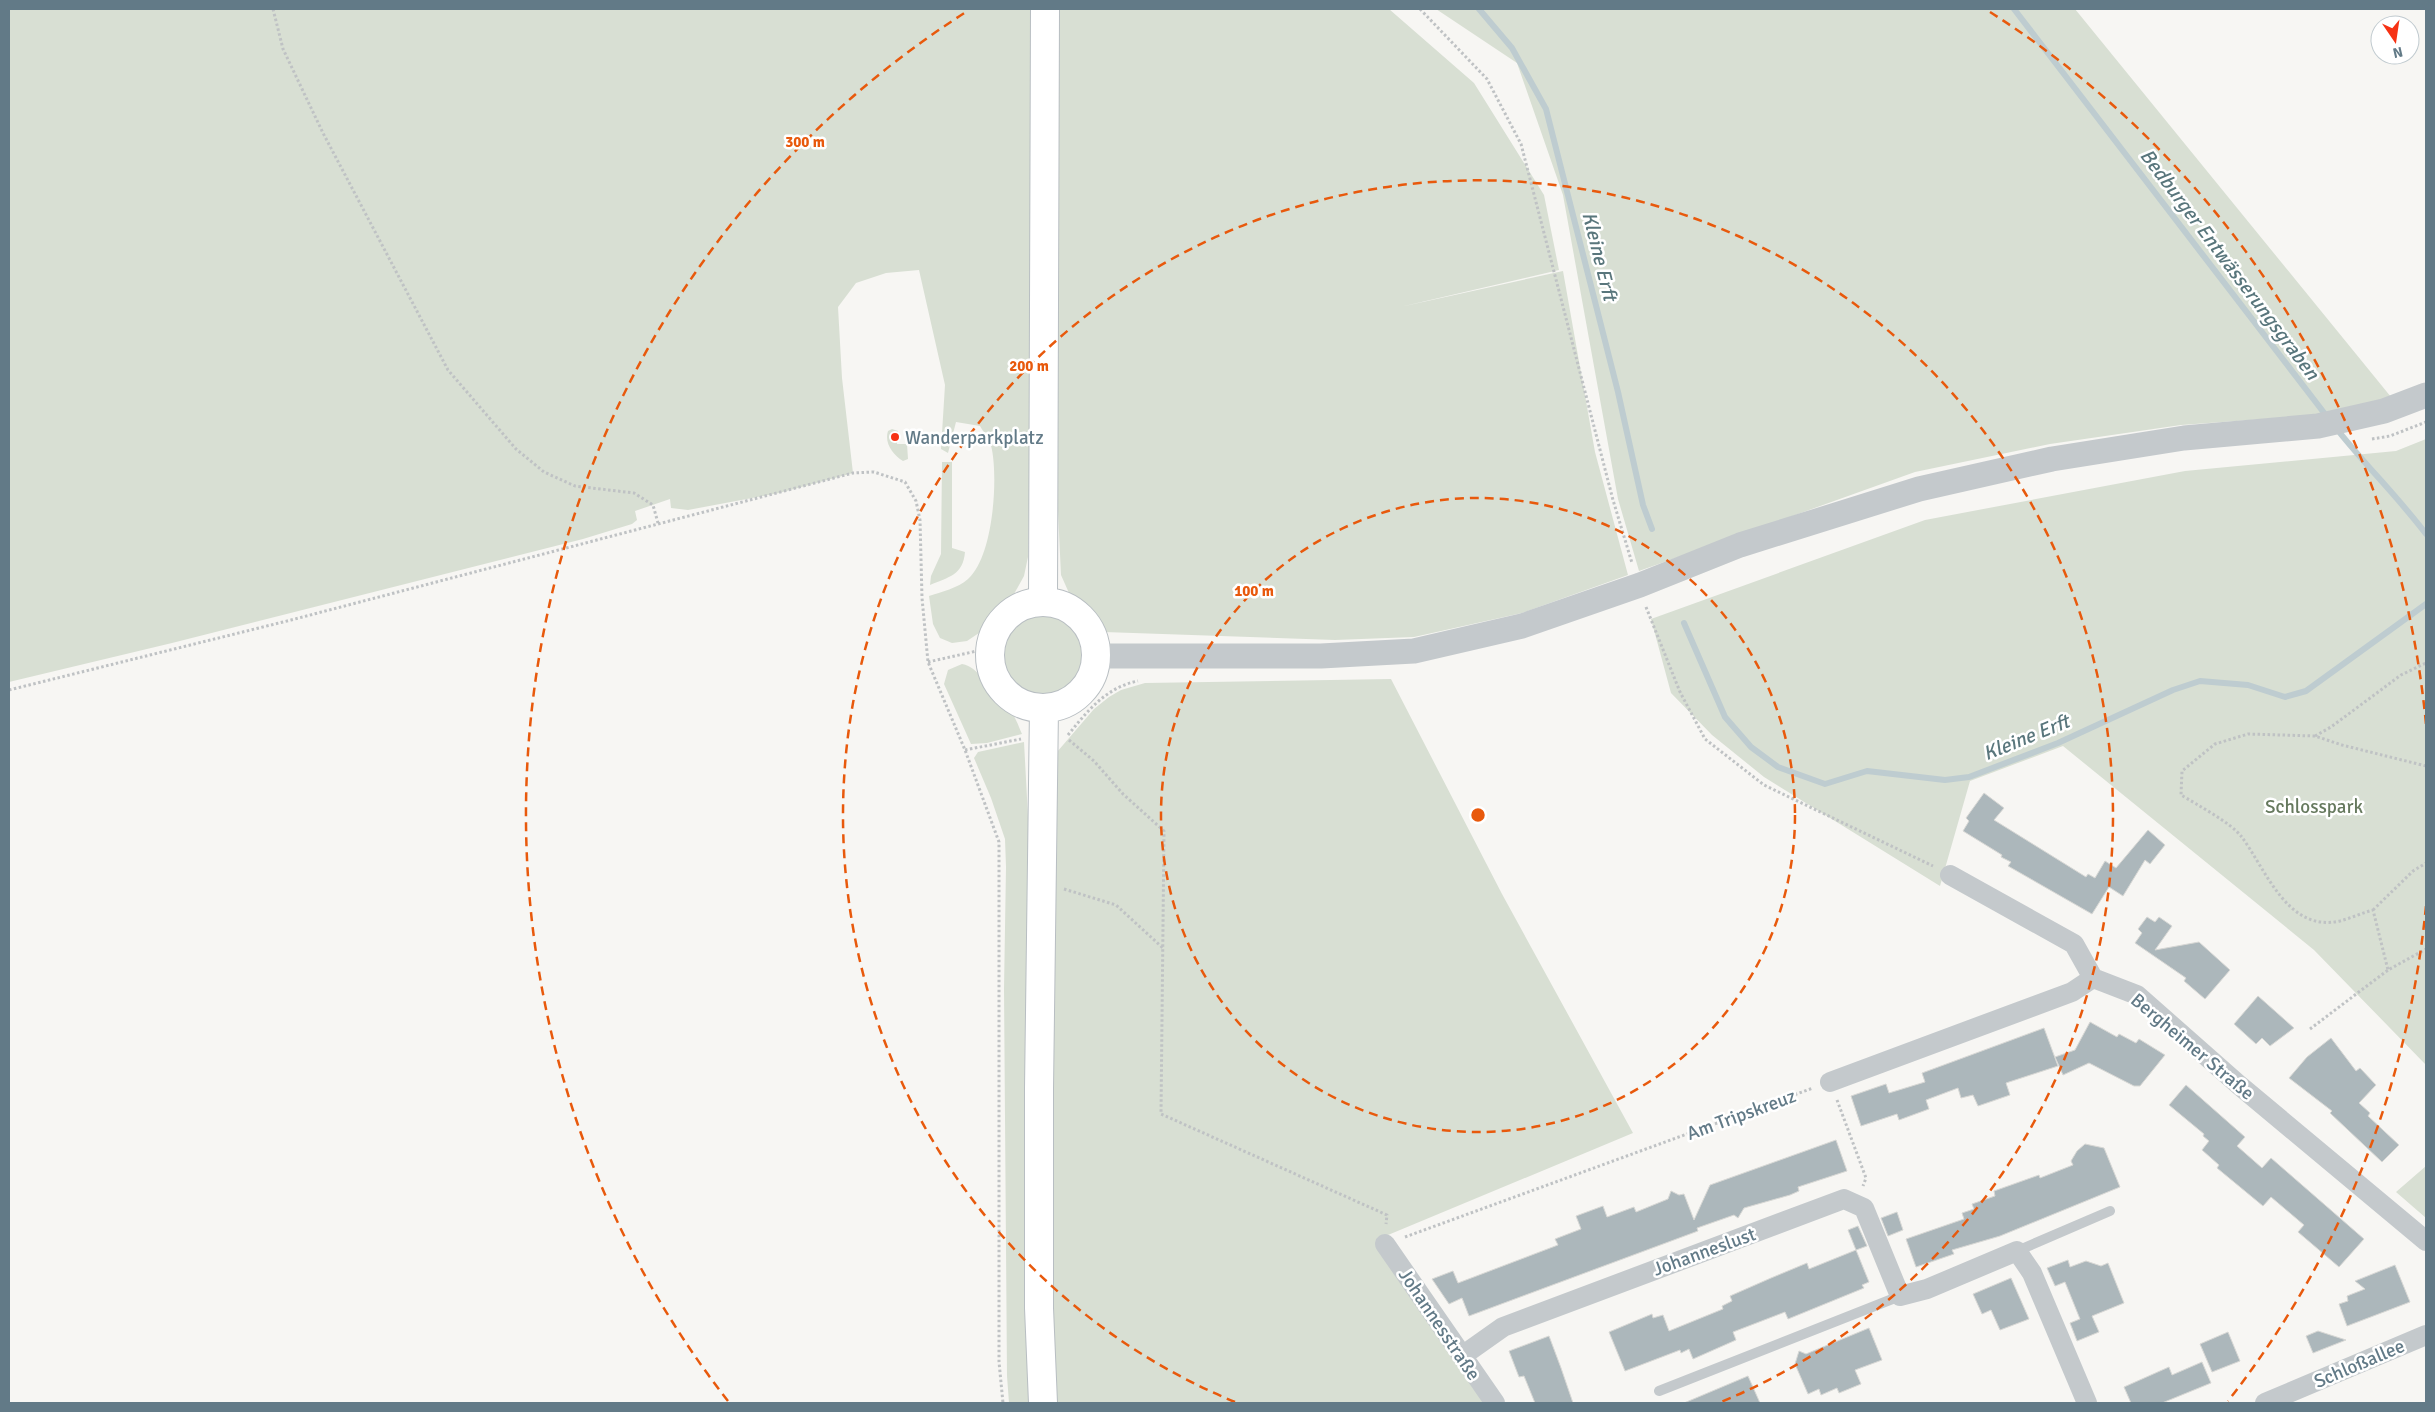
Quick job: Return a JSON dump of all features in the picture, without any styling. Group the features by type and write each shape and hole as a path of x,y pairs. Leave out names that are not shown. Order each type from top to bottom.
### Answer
{"main road":[{"path":"1043,601 1045,9"},
{"path":"1043,601 1066,606 1085,622 1095,642 1097,656 1095,670 1086,686 1078,695 1063,705 1044,708 1026,706 1010,697 996,681 990,663 990,648 997,628 1010,613 1029,603 1043,601"},
{"path":"1043,1403 1039,1308 1039,1139 1054,736 1044,708"}],"street":[{"path":"1097,656 1321,656 1414,651 1643,595 1740,545 1920,489 2052,459 2099,451 2184,438 2318,426 2384,410 2426,395"},
{"path":"1830,1082 2072,992 2093,978 2074,944 1950,875"},
{"name":"Bergheimer Straße","path":"2093,978 2137,995 2240,1085 2426,1241"},
{"name":"Johanneslust","path":"1462,1356 1503,1327 1565,1302 1844,1199 1858,1205"},
{"path":"1858,1205 1864,1208 1900,1296 1926,1289 2017,1252 2032,1273 2087,1403"},
{"name":"Johannesstraße","path":"1385,1244 1495,1403"},
{"name":"Schloßallee","path":"2265,1403 2426,1335"}],"lane":[{"path":"2017,1252 2110,1210"},
{"path":"1660,1391 1900,1296"}],"path":[{"path":"273,9 283,49 307,100 448,370 516,449 544,472 575,486 634,493 652,505 658,523"},
{"path":"1420,9 1487,79 1521,144 1613,500 1643,595 1680,692 1705,739 1764,785 1950,875"},
{"path":"2371,440 2390,436 2426,422"},
{"path":"9,690 290,620 658,523 779,494 853,473 874,472 905,482 911,491 920,520 922,598 928,662 965,750 999,842 999,1362 1003,1403"},
{"path":"928,662 990,648"},
{"path":"2315,736 2331,727 2401,675 2426,663"},
{"path":"2426,766 2342,745 2315,736 2248,734 2215,744 2182,772 2181,794 2240,834 2282,898 2300,915 2320,921 2339,921 2373,910 2413,871 2426,863"},
{"path":"965,750 1054,736 1094,762 1122,794 1164,831 1161,1114 1387,1215 1385,1244"},
{"path":"1060,888 1116,905 1164,949"},
{"path":"2373,910 2388,970"},
{"path":"2310,1029 2388,970 2426,949"},
{"path":"1830,1082 1866,1178 1858,1205"},
{"name":"Am Tripskreuz","path":"1385,1244 1830,1082"}],"green space":[{"path":"9,9 1034,9 1035,192 1028,557 1024,576 1014,594 992,613 979,633 967,641 952,643 940,638 933,624 929,596 954,587 968,579 983,554 992,518 994,464 990,444 980,426 956,422 948,453 941,449 945,385 919,270 886,273 856,283 838,307 842,378 853,473 779,493 688,510 671,508 670,499 635,511 637,520 632,524 583,539 172,643 9,682"},
{"path":"1055,9 1389,9 1474,83 1544,195 1559,270 1400,307 1563,271 1595,452 1628,575 1522,613 1414,637 1335,640 1104,632 1069,593 1061,575 1056,469"},
{"path":"1436,9 2075,9 2391,397 2321,415 2181,425 2050,444 1915,472 1639,571 1618,499 1563,195 1517,63"},
{"path":"892,429 898,431 897,444 907,444 908,459 903,461 890,448 887,435 888,431"},
{"name":"Schlosspark","path":"2426,439 2426,1065 2314,950 2063,746 1970,781 1940,886 1764,777 1712,735 1671,693 1651,619 1925,520 2185,471 2396,451"},
{"path":"942,462 952,462 952,548 965,552 961,566 954,574 930,585 931,576 941,554"},
{"path":"1041,610 1058,613 1073,623 1083,638 1086,655 1083,672 1073,687 1058,697 1041,700 1024,697 1009,687 999,672 996,655 999,638 1009,623 1024,613"},
{"path":"962,664 974,669 997,700 1006,705 1016,719 1022,734 987,743 971,744 944,684 948,670"},
{"path":"1391,679 1502,894 1633,1133 1376,1240 1488,1403 1054,1403 1050,1305 1051,882 1057,752 1094,709 1109,697 1121,690 1145,683"},
{"path":"1024,742 1029,835 1032,1403 1009,1403 1007,1376 1004,989 1005,839 991,798 974,758 978,752"},
{"path":"2426,1166 2426,1218 2396,1192"}],"building":[{"path":"1984,793 2004,808 1994,820 2086,877 2088,874 2095,878 2105,861 2116,868 2148,830 2165,845 2150,864 2145,860 2123,896 2109,887 2092,914 2008,866 2011,862 2001,857 2002,855 1963,831 1969,821 1966,818"},
{"path":"2147,917 2155,922 2159,917 2172,926 2155,950 2199,942 2230,970 2205,999 2184,981 2186,978 2135,943 2142,933 2138,929"},
{"path":"2258,996 2294,1028 2270,1046 2262,1038 2256,1044 2234,1024"},
{"path":"2090,1022 2117,1037 2119,1034 2136,1043 2139,1039 2165,1055 2140,1086 2134,1086 2089,1063 2063,1075 2055,1057 2075,1050"},
{"path":"2044,1028 2058,1066 2006,1083 2010,1095 1978,1106 1973,1095 1961,1098 1958,1088 1926,1100 1929,1109 1899,1120 1897,1114 1861,1126 1851,1096 1886,1084 1889,1093 1925,1082 1922,1073"},
{"path":"2331,1038 2356,1071 2360,1068 2376,1085 2359,1103 2370,1113 2368,1116 2399,1145 2382,1162 2330,1113 2332,1111 2289,1078 2307,1057"},
{"path":"2186,1085 2245,1137 2237,1146 2262,1168 2271,1158 2364,1239 2339,1267 2298,1232 2304,1225 2271,1197 2263,1206 2217,1168 2219,1165 2202,1150 2209,1141 2203,1136 2204,1134 2169,1105"},
{"path":"1836,1140 1847,1171 1798,1187 1799,1191 1790,1195 1744,1208 1738,1218 1734,1215 1697,1228 1698,1231 1469,1316 1462,1298 1449,1304 1432,1279 1453,1271 1458,1283 1558,1245 1555,1239 1581,1229 1576,1216 1603,1206 1607,1217 1634,1207 1636,1212 1668,1199 1671,1191 1679,1195 1684,1194 1694,1220 1710,1185"},
{"path":"2085,1144 2104,1148 2120,1187 2000,1236 1952,1250 1954,1254 1916,1267 1906,1239 1964,1219 1962,1213 1974,1209 1972,1204 1995,1196 1994,1191 2039,1175 2040,1178 2073,1165 2071,1161 2077,1151"},
{"path":"1897,1212 1903,1230 1888,1236 1881,1218"},
{"path":"1858,1226 1867,1246 1856,1250 1848,1230"},
{"path":"1856,1250 1869,1282 1862,1285 1864,1288 1788,1319 1785,1312 1733,1332 1736,1340 1693,1359 1689,1349 1681,1353 1680,1350 1625,1371 1609,1332 1652,1314 1653,1318 1663,1315 1669,1331 1723,1309 1722,1306 1732,1301 1730,1296 1771,1278 1807,1263 1809,1269"},
{"path":"2068,1260 2070,1267 2086,1261 2101,1266 2108,1263 2124,1303 2092,1316 2099,1332 2077,1341 2070,1323 2080,1319 2065,1282 2055,1286 2047,1268"},
{"path":"2395,1265 2410,1302 2347,1326 2339,1304 2348,1301 2347,1296 2365,1289 2355,1281"},
{"path":"2011,1278 2029,1319 2000,1330 1991,1310 1982,1314 1973,1294"},
{"path":"1869,1328 1882,1360 1855,1370 1861,1384 1839,1393 1837,1388 1821,1395 1819,1389 1808,1394 1795,1364 1799,1351 1806,1354"},
{"path":"2318,1331 2346,1340 2313,1353 2306,1336"},
{"path":"2228,1332 2240,1361 2212,1372 2200,1344"},
{"path":"1549,1336 1573,1403 1535,1403 1524,1376 1519,1377 1509,1351"},
{"path":"2202,1362 2211,1383 2162,1403 2131,1403 2124,1387 2169,1367 2172,1375"},
{"path":"1748,1376 1760,1403 1684,1403"}],"waterway":[{"name":"Kleine Erft","path":"1479,9 1512,48 1546,109 1618,392 1643,505 1652,529"},
{"name":"Bedburger Entwässerungsgraben","path":"2014,9 2328,418"},
{"name":"Bedburger Entwässerungsgraben","path":"2336,428 2426,534"},
{"name":"Kleine Erft","path":"1684,623 1725,717 1751,747 1778,767 1825,784 1867,771 1945,780 1969,777 2058,743 2173,690 2200,681 2248,685 2285,697 2306,691 2426,604"}],"place":[{"name":"Wanderparkplatz","path":"895,437"}]}
